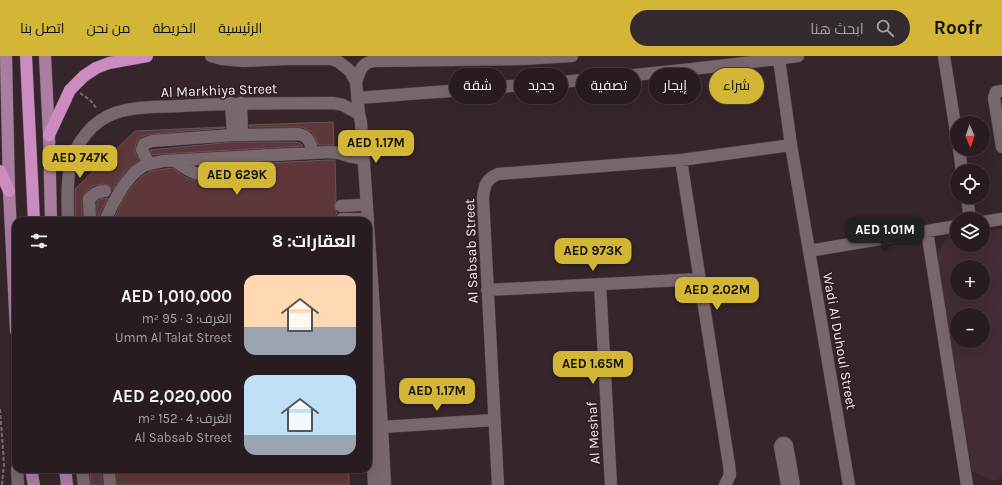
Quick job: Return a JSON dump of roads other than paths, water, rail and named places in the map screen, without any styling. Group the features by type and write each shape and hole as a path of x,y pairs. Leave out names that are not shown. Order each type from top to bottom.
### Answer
{"highway":[{"path":"26,56 34,217"},
{"path":"49,135 70,90 84,76 96,68 109,63 147,56"},
{"path":"0,171 9,191"}],"main road":[{"path":"6,56 12,251"},
{"path":"44,56 52,217"},
{"path":"32,473 34,485"},
{"path":"66,473 67,485"}],"street":[{"path":"212,56 222,59 243,61 331,60 339,62 347,68 356,82"},
{"path":"364,217 356,122 358,114 356,82 364,65 368,62 374,61 523,59 572,56"},
{"path":"357,98 533,85 798,56"},
{"path":"944,56 954,116"},
{"name":"Wadi Al Duhoul Street","path":"779,59 791,144 849,485"},
{"path":"1002,91 996,92 994,98 1002,147"},
{"path":"236,103 238,135"},
{"name":"Al Markhiya Street","path":"68,217 68,184 71,163 77,147 86,134 104,118 125,110 236,103 333,103 343,105 358,114"},
{"path":"149,164 142,150 144,144 149,141 238,135 302,135 310,141 312,152"},
{"name":"Al Sabsab Street","path":"498,485 483,198 486,183 490,177 498,174 681,160 791,144"},
{"path":"107,217 119,192 135,172 149,164 312,152 341,152 360,159"},
{"path":"176,161 185,169 194,174 201,176 220,176 246,173 264,155"},
{"path":"360,159 359,205 363,217"},
{"path":"681,160 729,465 730,475 725,485"},
{"path":"90,217 89,199 93,194 100,191 105,191"},
{"path":"341,206 359,205"},
{"path":"990,221 1002,219"},
{"path":"809,251 950,227"},
{"path":"927,231 967,485"},
{"path":"487,290 700,279"},
{"name":"Al Meshaf","path":"600,284 611,485"},
{"path":"372,313 382,427 385,485"},
{"path":"382,427 494,420"},
{"path":"372,449 374,485"},
{"path":"17,473 18,485"},
{"path":"82,473 84,485"},
{"path":"109,473 110,485"}]}
